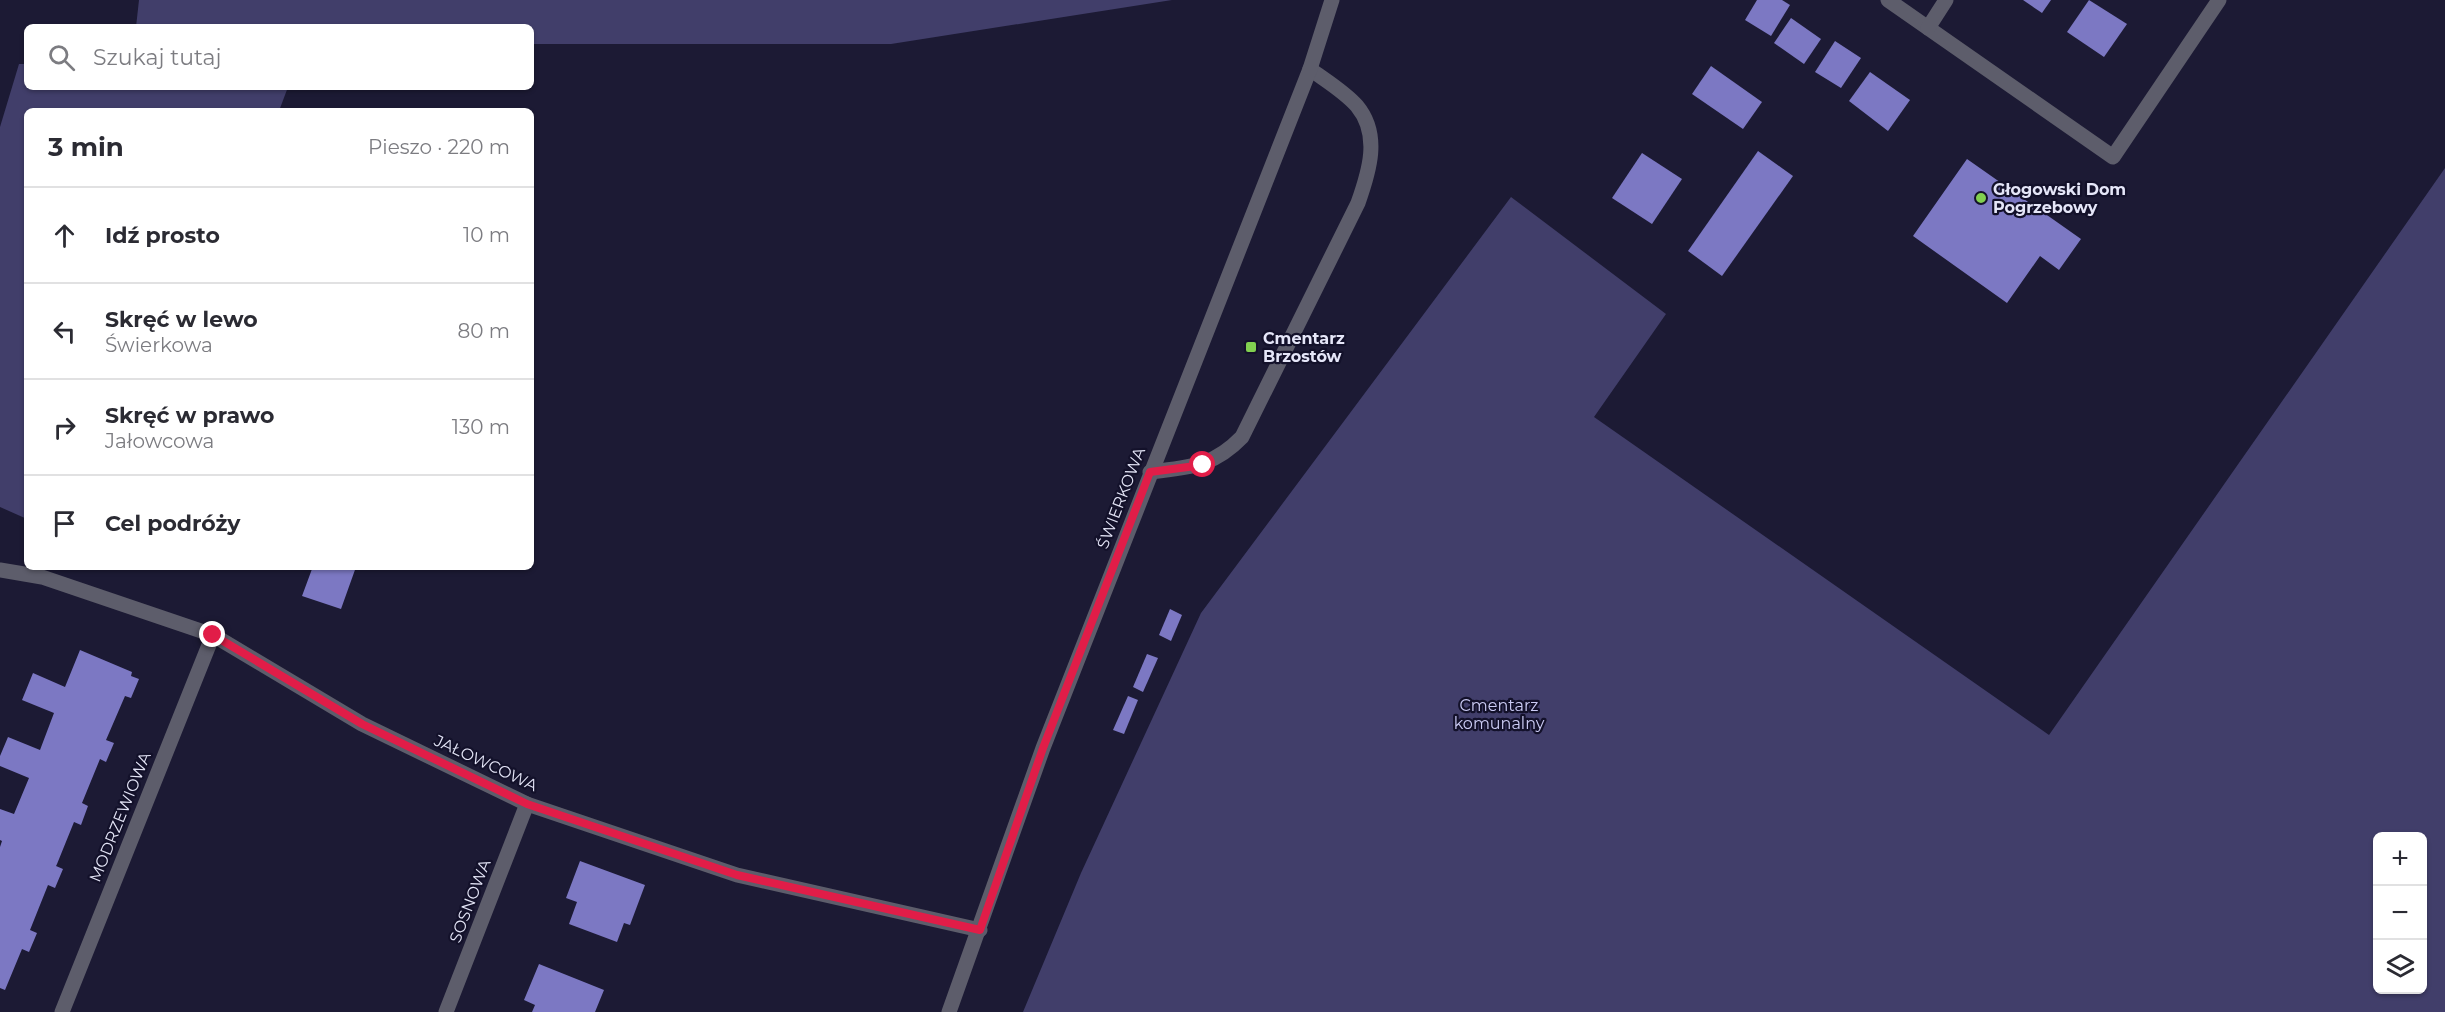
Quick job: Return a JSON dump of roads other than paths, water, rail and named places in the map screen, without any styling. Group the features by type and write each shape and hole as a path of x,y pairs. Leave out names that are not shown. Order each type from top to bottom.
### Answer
{"street":[{"name":"ŚWIERKOWA","path":"949,1012 1043,748 1310,69 1332,0"},
{"path":"1888,0 2113,157 2219,0"},
{"path":"1928,28 1946,0"},
{"path":"1150,472 1203,465 1227,453 1242,437 1358,202 1368,176 1373,151 1368,128 1357,106 1310,69"},
{"name":"JAŁOWCOWA","path":"0,570 42,577 213,635 362,724 527,804 737,875 980,930"},
{"name":"MODRZEWIOWA","path":"62,1012 213,635"},
{"name":"SOSNOWA","path":"446,1012 527,804"}],"place":[{"name":"Głogowski Dom Pogrzebowy","path":"1981,198"},
{"name":"Cmentarz Brzostów","path":"1251,347"}],"park label":[{"name":"Cmentarz komunalny","path":"1499,714"}]}
